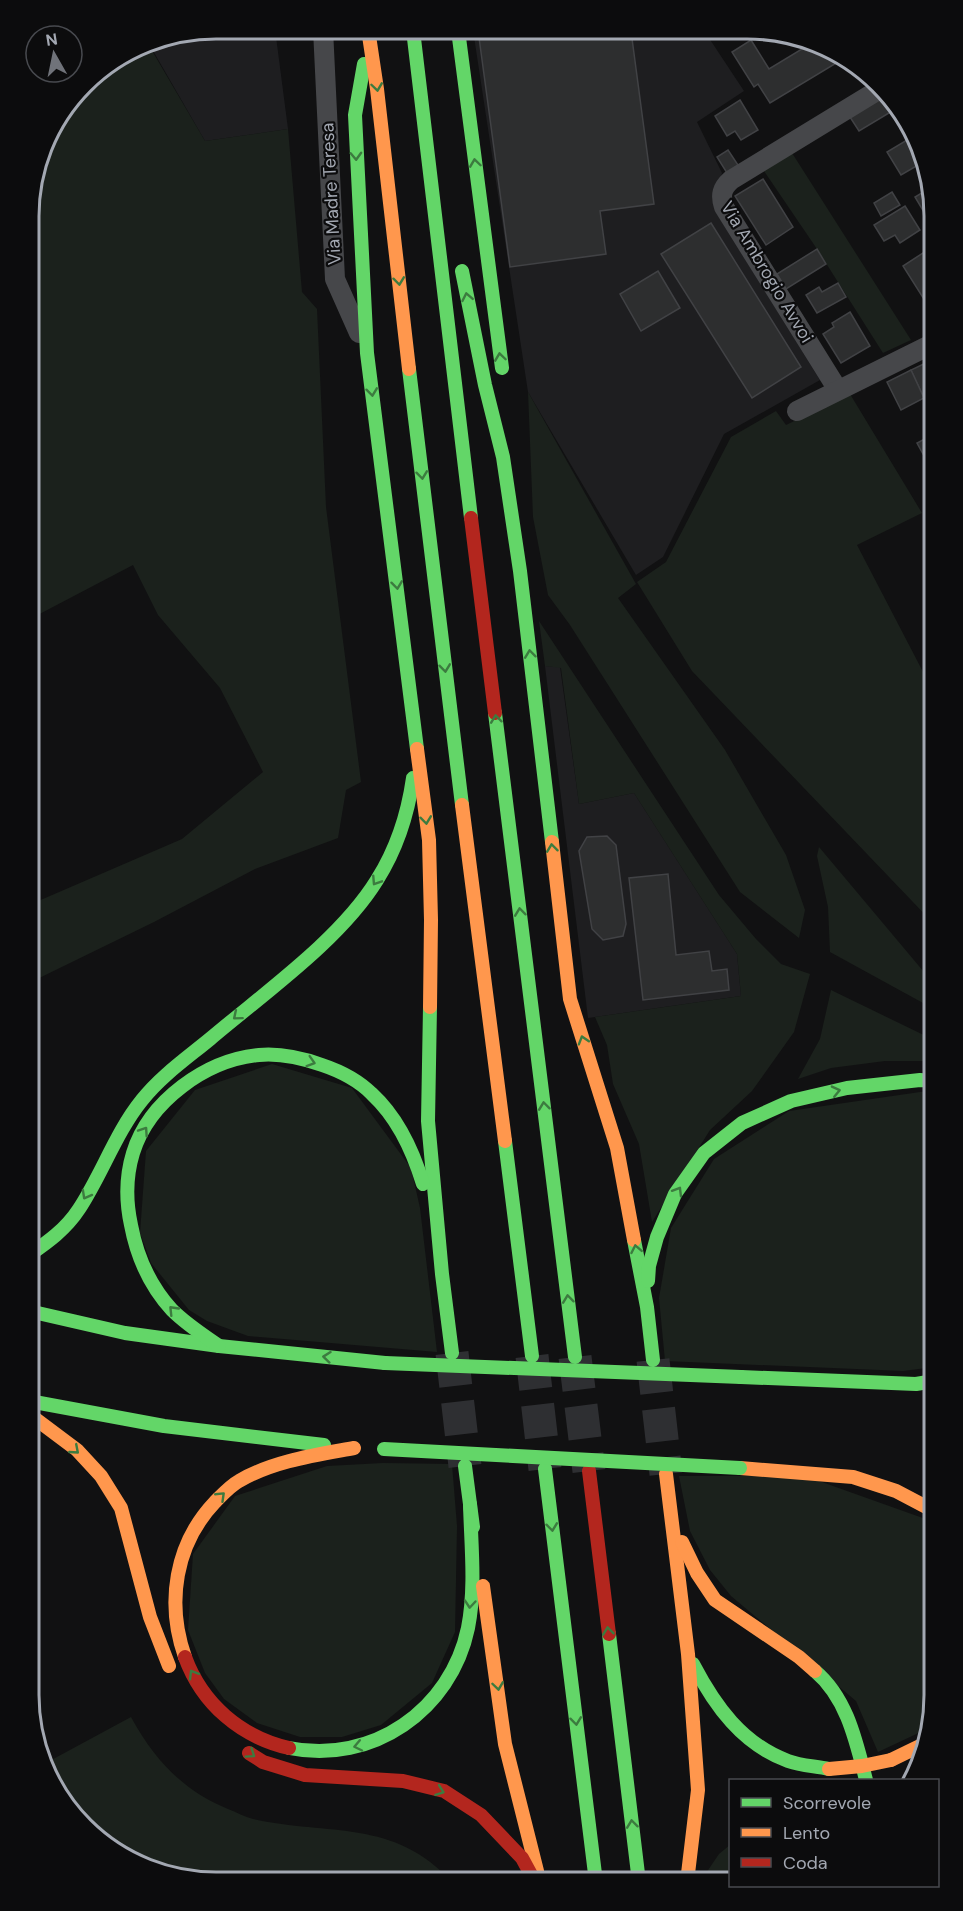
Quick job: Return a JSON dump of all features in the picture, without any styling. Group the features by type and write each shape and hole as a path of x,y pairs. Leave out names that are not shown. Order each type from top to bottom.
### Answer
{"highway":[{"path":"368,39 355,114 367,353 429,840 428,1121 442,1274 452,1353"},
{"path":"370,39 429,542 532,1356"},
{"path":"414,39 473,539 575,1357"},
{"path":"459,39 503,376"},
{"path":"419,76 447,199"},
{"path":"460,254 485,386 503,457 520,571 570,999 616,1148 647,1306 653,1360"},
{"path":"503,457 507,410"},
{"path":"39,1248 53,1239 78,1211 119,1136 142,1100 166,1075 315,951 345,922 377,881 391,854 409,804 417,746"},
{"path":"219,1346 184,1321 160,1297 140,1262 129,1225 127,1180 139,1138 162,1105 189,1081 222,1064 259,1055 296,1058 333,1068 363,1086 391,1114 410,1149 423,1182 442,1274"},
{"path":"647,1306 649,1266 657,1237 675,1194 704,1153 711,1147 742,1123 791,1101 847,1088 924,1081"},
{"path":"39,1313 125,1333 219,1346 386,1363 924,1383"},
{"path":"39,1403 164,1426 250,1438 369,1448 740,1468 853,1477 896,1491 924,1506"},
{"path":"39,1422 77,1450 101,1476 121,1509 150,1617 176,1684"},
{"path":"369,1448 274,1465 235,1483 208,1509 186,1542 175,1582 176,1623 187,1666 208,1699 237,1727 274,1744 315,1751 362,1746 403,1729 433,1703 457,1663 467,1630 472,1576 470,1504"},
{"path":"465,1466 505,1744 535,1872"},
{"path":"545,1469 595,1872"},
{"path":"589,1471 638,1872"},
{"path":"666,1474 688,1654 698,1790 688,1872"},
{"path":"673,1524 698,1573 715,1600 799,1657 822,1677 841,1704 855,1735 866,1779"},
{"path":"688,1654 707,1693 729,1723 756,1746 788,1761 829,1769 862,1766 891,1760 916,1748"},
{"path":"234,1742 263,1762 305,1775 403,1781 444,1791 481,1815 522,1858 531,1872"}],"street":[{"name":"Via Madre Teresa","path":"323,39 335,279 367,353"},
{"name":"Via Ambrogio Avvoi","path":"838,390 724,207 721,197 724,186 731,180 874,93"},
{"path":"797,411 924,347"}],"shaded area":[{"path":"204,39 276,39 288,129 205,141 153,50 181,42"},
{"path":"474,39 710,39 744,91 697,122 722,173 714,209 820,380 724,434 663,557 636,575 528,392"},
{"path":"152,51 205,141 288,129 302,292 317,309 326,507 361,782 346,790 338,838 255,869 39,978 39,901 182,839 263,772 220,688 158,615 133,565 39,614 39,204 48,159 63,127 76,108 108,76"},
{"path":"792,153 911,340 883,353 764,171"},
{"path":"528,392 636,584 618,598 725,750 786,855 805,910 799,938 740,892 570,625 548,595 533,517"},
{"path":"850,394 922,513 857,545 924,674 924,914 692,671 637,582 666,562 731,437 776,411 786,425"},
{"path":"539,621 719,895 756,939 781,964 810,974 794,1032 752,1091 710,1130 652,1222 639,1144 613,1084 607,1045 595,1017 741,996 737,954 634,793 579,804 561,668 545,666"},
{"path":"545,666 560,667 579,804 634,793 737,954 741,996 588,1018"},
{"path":"819,847 924,972 924,1004 830,952 828,907 817,856"},
{"path":"831,990 924,1035 924,1061 885,1061 831,1068 798,1079 820,1039"},
{"path":"272,1064 352,1088 411,1168 420,1208 437,1352 248,1336 207,1321 189,1310 151,1263 140,1233 146,1151 195,1090"},
{"path":"924,1091 924,1368 903,1371 665,1361 659,1298 671,1228 714,1159 789,1111"},
{"path":"383,1463 452,1464 457,1526 455,1632 432,1683 381,1725 342,1737 300,1737 257,1723 224,1699 205,1673 188,1630 193,1554 235,1496 327,1466"},
{"path":"679,1476 805,1476 924,1518 924,1707 919,1733 878,1752 856,1701 731,1596 710,1570 690,1531"},
{"path":"131,1717 149,1746 171,1772 197,1793 212,1801 253,1819 383,1838 407,1848 430,1862 441,1872 216,1872 170,1866 148,1859 127,1848 99,1828 69,1793 51,1760"},
{"path":"729,1846 729,1872 707,1872 719,1854"}],"building":[{"path":"479,39 632,39 654,204 600,211 606,254 510,267"},
{"path":"751,40 769,69 804,48 836,63 770,103 758,84 754,87 732,52"},
{"path":"877,96 890,112 859,131 848,114"},
{"path":"740,100 758,130 741,140 735,131 727,136 715,116"},
{"path":"907,140 917,166 901,175 887,152"},
{"path":"728,150 738,165 727,173 717,157"},
{"path":"763,179 793,227 766,245 735,196"},
{"path":"892,192 900,205 881,216 874,203"},
{"path":"922,193 924,211 915,197"},
{"path":"905,206 920,230 900,243 895,235 884,241 874,225"},
{"path":"711,223 801,367 752,398 661,254"},
{"path":"817,249 826,264 786,289 777,274"},
{"path":"924,252 924,299 903,266"},
{"path":"658,271 680,308 641,331 620,294"},
{"path":"838,283 846,297 817,313 806,295 819,287 822,292"},
{"path":"850,312 870,346 841,363 823,334 834,327 832,323"},
{"path":"924,364 924,398 911,370"},
{"path":"911,370 924,398 901,410 887,382"},
{"path":"924,439 924,456 917,443"},
{"path":"607,836 616,845 626,924 623,936 603,940 592,929 579,851 587,837"},
{"path":"668,874 676,955 709,951 712,971 727,969 729,990 643,1000 629,878"}],"tunnel":[{"path":"452,1353 465,1466"},
{"path":"532,1356 545,1469"},
{"path":"575,1357 589,1471"},
{"path":"653,1360 666,1474"}],"traffic: fast":[{"path":"414,39 471,518"},
{"path":"459,39 502,368"},
{"path":"364,64 355,115 367,353 417,749"},
{"path":"462,271 485,385 503,457 520,571 552,842"},
{"path":"409,369 462,805"},
{"path":"495,713 575,1357"},
{"path":"39,1248 56,1235 74,1216 124,1126 149,1091 300,965 343,924 361,902 377,880 395,844 408,804 413,778"},
{"path":"430,1007 428,1121 442,1274 452,1353"},
{"path":"219,1346 177,1315 157,1291 141,1260 129,1216 128,1180 133,1153 152,1116 182,1086 219,1065 259,1055 291,1057 335,1070 367,1089 390,1114 409,1147 423,1184"},
{"path":"648,1281 649,1266 657,1237 675,1194 704,1153 742,1123 791,1101 847,1088 924,1080"},
{"path":"505,1141 532,1356"},
{"path":"634,1240 647,1307 653,1360"},
{"path":"39,1313 125,1333 219,1346 385,1363"},
{"path":"385,1363 741,1377"},
{"path":"741,1377 924,1383"},
{"path":"39,1403 164,1426 324,1445"},
{"path":"384,1449 740,1468"},
{"path":"465,1466 473,1527"},
{"path":"545,1469 595,1872"},
{"path":"289,1748 320,1751 350,1748 378,1739 403,1725 426,1706 445,1684 459,1657 468,1628 472,1597 470,1504"},
{"path":"609,1634 638,1872"},
{"path":"693,1664 721,1709 757,1745 788,1761 829,1769"},
{"path":"815,1671 826,1682 843,1707 854,1735 866,1779"}],"traffic: slow":[{"path":"370,39 409,369"},
{"path":"417,749 429,840 430,1007"},
{"path":"462,805 505,1141"},
{"path":"552,842 570,999 617,1148 634,1240"},
{"path":"39,1422 77,1450 101,1476 121,1508 150,1617 169,1666"},
{"path":"185,1657 176,1616 178,1575 183,1555 201,1519 229,1488 252,1474 295,1460 354,1448"},
{"path":"740,1468 853,1477 896,1491 924,1506"},
{"path":"666,1474 688,1654 698,1790 688,1872"},
{"path":"682,1542 697,1573 715,1600 799,1657 815,1671"},
{"path":"483,1586 505,1744 537,1871"},
{"path":"891,1760 916,1748"},
{"path":"829,1769 891,1760"}],"traffic: jam":[{"path":"471,518 495,713"},
{"path":"589,1471 609,1634"},
{"path":"185,1657 202,1690 225,1716 255,1736 289,1748"},
{"path":"249,1753 263,1762 305,1775 403,1781 444,1791 481,1815 522,1858 530,1872"}]}
